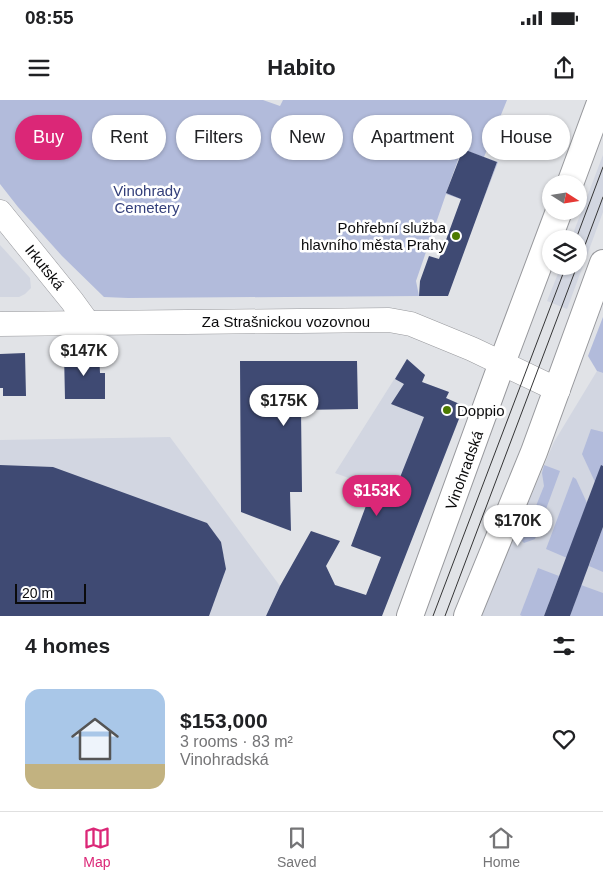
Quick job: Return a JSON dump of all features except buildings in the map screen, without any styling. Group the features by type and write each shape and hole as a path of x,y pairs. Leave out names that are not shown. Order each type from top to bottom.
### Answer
{"main road":[{"path":"573,175 601,100"},
{"name":"Vinohradská","path":"410,616 502,363 557,220"},
{"path":"467,616 558,390 603,263"}],"street":[{"name":"Irkutská","path":"0,212 88,323"},
{"name":"Za Strašnickou vozovnou","path":"0,324 389,320 411,324 472,349 558,390"}],"shaded area":[{"path":"603,155 603,212 587,255 587,230 574,230 578,220 588,220 588,194"},
{"path":"0,245 30,278 31,288 19,297 0,297"},
{"path":"557,275 580,275 567,309 547,301"},
{"path":"407,359 425,375 422,382 449,392 446,398 464,406 425,506 335,473"},
{"path":"597,371 603,373 603,616 480,616 554,442"},
{"path":"170,437 280,586 266,616 0,616 0,440"}],"green space":[{"name":"Vinohrady Cemetery","path":"0,100 263,100 280,106 283,100 507,100 501,115 482,115 482,156 472,153 472,115 353,115 353,160 458,160 446,193 481,206 446,194 416,281 419,296 104,297 62,256 0,184"},
{"name":"Vinohrady Cemetery","path":"492,160 498,162 481,206 497,162"},
{"path":"603,317 603,373 597,371 588,356"},
{"path":"591,429 603,432 603,485 595,482 582,454"},
{"path":"544,465 560,471 535,539 524,543 522,541 544,486 542,473"},
{"path":"573,477 576,479 587,503 567,558 546,549"},
{"path":"603,527 603,572 589,566"},
{"path":"538,568 559,576 544,616 522,616 520,615"},
{"path":"581,585 603,593 603,616 570,616"}],"tram line":[{"path":"579,230 603,167"},
{"path":"587,240 603,197"},
{"path":"433,616 563,275"},
{"path":"445,616 574,275"}],"place":[{"name":"Pohřební služba hlavního města Prahy","path":"456,236"},
{"name":"Doppio","path":"447,410"}]}
